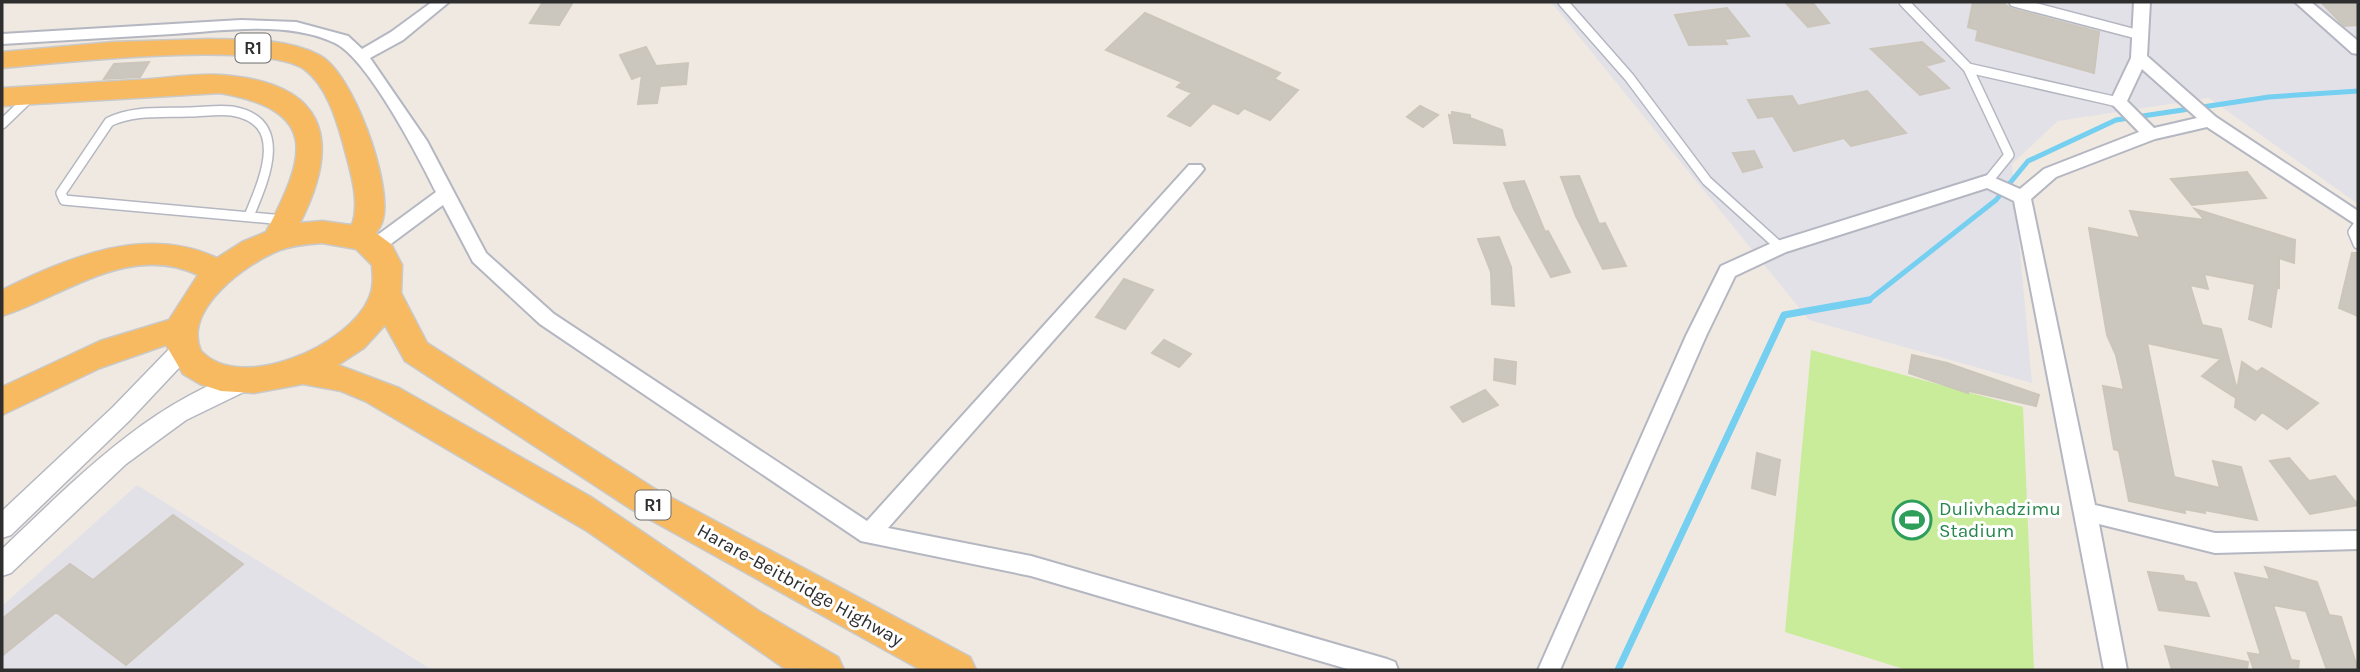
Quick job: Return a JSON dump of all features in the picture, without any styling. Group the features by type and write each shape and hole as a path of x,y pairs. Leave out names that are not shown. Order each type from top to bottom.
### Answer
{"highway":[{"name":"R1","path":"2,60 126,51 258,48 312,62 337,91 353,128 362,162 369,218 367,242"},
{"name":"R1","path":"5,109 32,95 220,84 256,88 288,101 305,118 311,144 308,170 282,230"},
{"path":"2,402 63,369 125,343 182,339 196,294 211,279 282,230 326,232 367,242"},
{"name":"Harare-Beitbridge Highway","path":"367,242 387,260 391,276 387,295 408,341 416,352 643,499 957,670"},
{"path":"2,304 43,284 105,260 163,253 198,259 211,279"},
{"path":"2,315 103,273 135,270 211,279"},
{"name":"R1","path":"182,339 195,366 217,377 246,380 297,370 328,356 355,338 375,317 387,295"},
{"name":"R1","path":"297,370 367,387 522,475 619,533 777,646 825,670"}],"street":[{"path":"361,56 397,36 441,2"},
{"path":"2134,117 2142,2"},
{"path":"2302,2 2358,49"},
{"path":"2,39 241,25 296,27 342,40 361,56 419,141 444,195 479,257 547,320 869,534 1031,566 1387,670"},
{"path":"2139,58 2200,112 2358,222"},
{"path":"1549,670 1696,336 1728,271 1780,247 2005,189 2050,173 2134,117 2200,112"},
{"path":"869,534 1195,169"},
{"path":"2005,189 2086,512 2115,670"},
{"path":"367,242 444,195"},
{"path":"2,527 121,414 182,339"},
{"path":"2,565 117,457 177,413 246,380"},
{"path":"2086,512 2215,543 2358,540"}],"lane":[{"path":"1563,2 1629,77 1707,181 1780,247"},
{"path":"1904,2 1968,68 2009,155 2005,189"},
{"path":"2014,2 2140,35"},
{"path":"1968,68 2134,117"},
{"path":"2,124 5,109"},
{"path":"249,216 265,180 271,150 265,128 253,117 232,111 119,117 110,122 61,193 64,200 249,216 282,230"},
{"path":"2358,222 2353,232 2358,244"}],"shaded area":[{"path":"1551,2 2358,2 2358,204 2209,98 2058,121 2012,164 2032,383 1809,320"},
{"path":"137,485 432,670 2,670 2,606"}],"green space":[{"name":"Dulivhadzimu Stadium","path":"1811,350 2023,407 2034,670 1907,670 1785,632"}],"building":[{"path":"543,2 573,2 559,25 530,23"},
{"path":"1785,2 1812,2 1829,23 1808,27"},
{"path":"1973,2 2001,2 2012,9 2099,32 2094,73 1976,40 1978,30 1968,27"},
{"path":"2321,2 2358,2 2358,25 2344,26"},
{"path":"1727,8 1749,36 1724,39 1727,44 1689,45 1675,15"},
{"path":"1145,13 1280,73 1274,79 1298,90 1270,120 1244,108 1238,114 1213,103 1190,126 1168,116 1192,93 1177,87 1182,82 1106,50"},
{"path":"1922,42 1944,61 1925,66 1949,88 1920,95 1871,49"},
{"path":"646,47 656,66 688,63 686,84 660,86 657,103 638,104 642,75 632,79 620,55"},
{"path":"149,62 140,77 104,79 114,64"},
{"path":"1867,91 1906,133 1851,146 1844,138 1794,151 1773,116 1758,118 1748,100 1792,96 1798,106"},
{"path":"1420,106 1438,115 1423,127 1407,117"},
{"path":"1452,112 1470,115 1470,118 1502,130 1505,145 1454,143 1449,115 1452,116"},
{"path":"1754,151 1762,167 1743,172 1733,153"},
{"path":"2247,172 2266,198 2192,205 2171,179"},
{"path":"1579,176 1599,224 1605,223 1626,266 1603,269 1576,216 1561,177"},
{"path":"1524,181 1545,232 1548,231 1570,272 1551,277 1514,209 1504,183"},
{"path":"2195,209 2295,240 2294,263 2279,258 2279,288 2277,287 2271,327 2249,319 2255,284 2204,274 2208,289 2190,285 2202,325 2221,329 2237,390 2242,362 2257,372 2262,368 2318,403 2287,429 2262,412 2255,420 2235,407 2236,398 2202,376 2221,359 2147,343 2174,477 2220,488 2213,461 2241,467 2257,520 2204,510 2205,513 2184,509 2185,513 2129,501 2119,451 2114,449 2103,386 2124,390 2116,355 2107,335 2089,228 2140,238 2130,211 2205,220"},
{"path":"1499,237 1511,267 1514,306 1492,304 1491,272 1478,239"},
{"path":"2352,253 2358,253 2358,316 2339,308"},
{"path":"1124,279 1153,290 1125,329 1096,317"},
{"path":"1164,340 1191,354 1179,367 1152,353"},
{"path":"1912,355 1947,363 2039,395 2036,406 1969,391 1968,393 1909,373"},
{"path":"1495,359 1516,362 1515,384 1494,380"},
{"path":"1485,390 1498,405 1463,422 1451,407"},
{"path":"1757,453 1780,460 1775,495 1752,488"},
{"path":"2289,458 2309,481 2335,476 2358,505 2310,514 2270,461"},
{"path":"173,515 243,564 126,665 56,612 2,656 2,619 70,564 93,580"},
{"path":"2265,567 2317,582 2329,615 2341,617 2358,670 2327,670 2306,611 2273,605 2291,660 2299,661 2298,670 2254,670 2248,653 2261,655 2235,573 2270,580"},
{"path":"2148,572 2183,576 2185,581 2196,583 2209,616 2159,610"},
{"path":"2165,646 2248,662 2247,670 2172,670"}],"waterway":[{"path":"1869,300 1996,200 2028,161 2116,120 2269,97 2358,91"},
{"path":"1618,670 1784,315 1869,300"},
{"path":"1859,302 1869,300"}],"place":[{"name":"Dulivhadzimu Stadium","path":"1912,520"}]}
